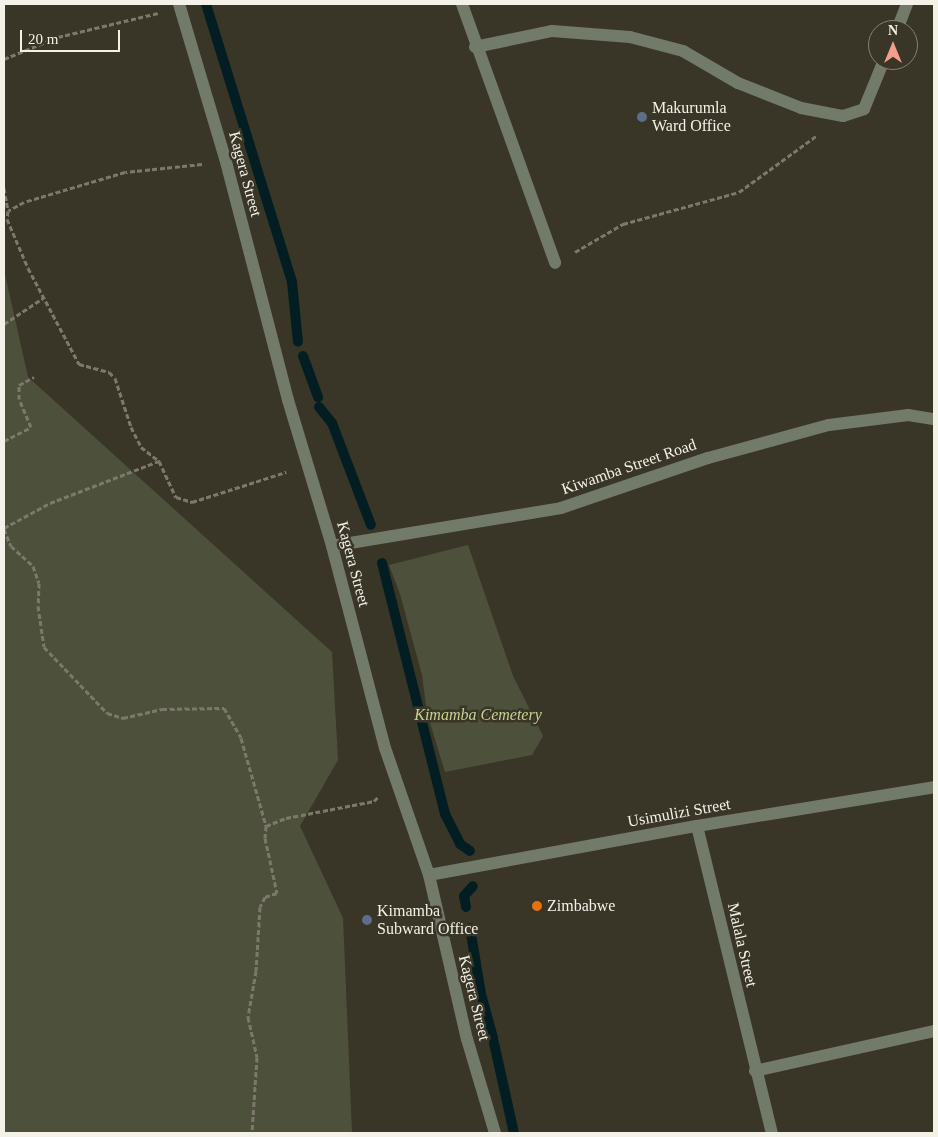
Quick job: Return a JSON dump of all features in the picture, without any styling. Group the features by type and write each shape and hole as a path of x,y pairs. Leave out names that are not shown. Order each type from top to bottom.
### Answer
{"street":[{"path":"462,4 475,47 555,263"},
{"path":"900,20 907,4"},
{"name":"Kagera Street","path":"179,5 225,158 386,748 429,875 467,1039 495,1133"},
{"path":"475,47 552,31 630,37 683,51 738,83 802,108 843,116 864,109 880,70"},
{"name":"Kiwamba Street Road","path":"332,546 561,508 708,458 829,425 908,415 934,419"},
{"name":"Usimulizi Street","path":"429,875 697,826 934,787"},
{"name":"Malala Street","path":"697,826 755,1071 772,1133"},
{"path":"755,1071 934,1031"}],"path":[{"path":"4,59 58,37 179,5"},
{"path":"555,263 623,224 739,192 843,116"},
{"path":"8,211 24,202 125,172 189,167 225,158"},
{"path":"4,188 8,211 7,219 11,233 43,298 63,329 79,364 109,372 115,378 135,434 142,447 159,461 176,497 184,502 208,497 271,474 308,467"},
{"path":"4,324 43,298"},
{"path":"4,441 31,427 19,398 19,385 34,377"},
{"path":"10,546 4,528 50,503 159,461"},
{"path":"4,540 33,566 36,574 44,646 107,713 123,718 146,715 162,709 224,708 241,738 266,826 265,838 277,893 265,897 260,907 256,971 248,1017 256,1040 257,1057 252,1133"},
{"path":"266,826 286,818 374,801 383,793"}],"green space":[{"path":"4,270 28,377 332,652 338,760 300,826 343,918 352,1133 4,1133"},
{"name":"Kimamba Cemetery","path":"468,545 513,676 543,736 532,755 445,772 427,713 422,675 400,594 389,565"}],"waterway":[{"path":"206,4 292,282 298,342"},
{"path":"303,356 318,397"},
{"path":"319,407 332,423 371,525"},
{"path":"382,563 445,814 460,844 470,851"},
{"path":"466,907 464,896 473,886"},
{"path":"470,928 481,994 493,1038"},
{"path":"494,1043 514,1133"}],"place":[{"name":"Makurumla Ward Office","path":"642,117"},
{"name":"Zimbabwe","path":"537,906"},
{"name":"Kimamba Subward Office","path":"367,920"}]}
